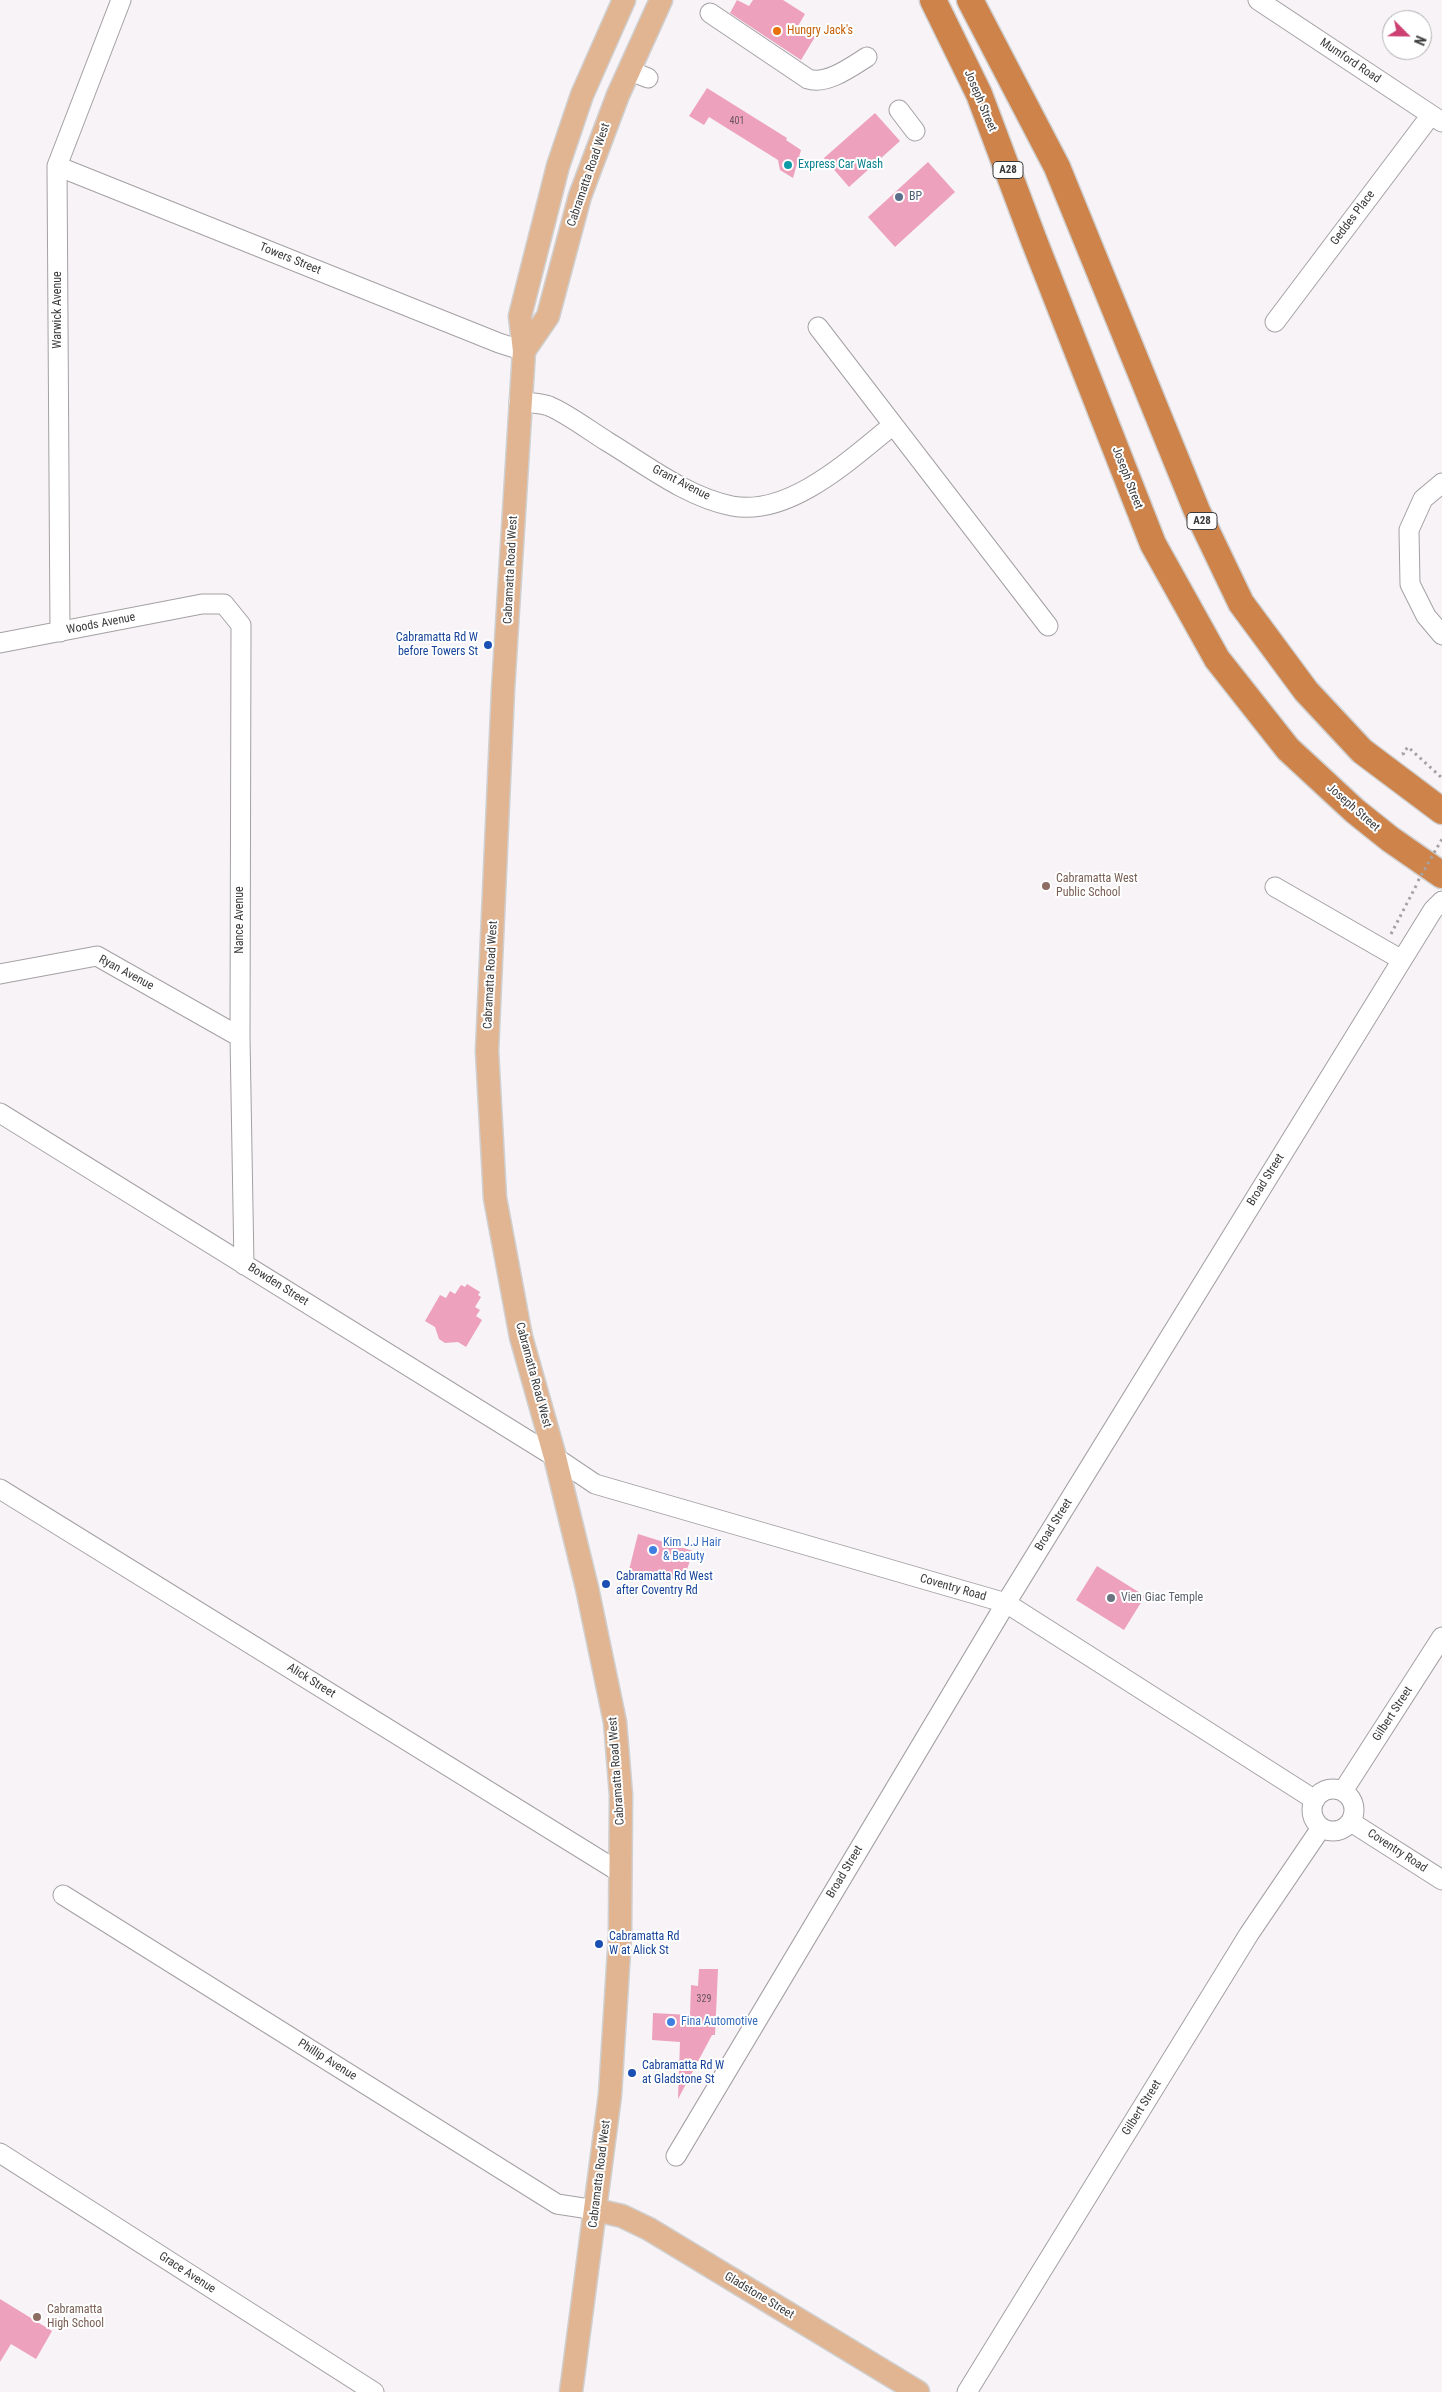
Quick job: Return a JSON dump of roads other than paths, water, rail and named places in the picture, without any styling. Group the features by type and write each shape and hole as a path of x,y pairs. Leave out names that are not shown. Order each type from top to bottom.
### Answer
{"highway":[{"name":"Joseph Street","path":"933,0 979,94 1033,238 1153,544 1217,659 1288,750 1355,811 1390,839 1430,878"},
{"name":"A28","path":"970,0 1057,167 1197,511 1241,603 1306,691 1362,751 1442,811"}],"main road":[{"name":"Cabramatta Road West","path":"571,2392 610,2095 621,1873 621,1795 615,1722 587,1588 555,1457 521,1337 506,1265 496,1198 487,1051 503,690 519,401 524,351 520,316 558,166 582,96 624,0"},
{"name":"Cabramatta Road West","path":"524,351 548,316 580,196 638,74 661,0"},
{"name":"Gladstone Street","path":"596,2210 622,2216 649,2229 918,2392"}],"street":[{"name":"Warwick Avenue","path":"60,632 57,166 121,0"},
{"name":"Mumford Road","path":"1258,0 1436,119"},
{"path":"710,13 808,79 817,82 843,71 867,57"},
{"path":"899,110 915,131"},
{"name":"Geddes Place","path":"1275,322 1436,119"},
{"name":"Towers Street","path":"57,166 499,344 524,351"},
{"path":"818,327 1048,626"},
{"name":"Grant Avenue","path":"519,401 549,406 665,477 704,497 733,506 768,506 793,496 834,473 893,425"},
{"path":"1442,483 1423,499 1409,530 1410,584 1426,616 1442,635"},
{"name":"Woods Avenue","path":"0,643 202,604"},
{"name":"Nance Avenue","path":"202,604 224,604 241,625 240,1038 244,1265"},
{"path":"1274,886 1404,956"},
{"name":"Broad Street","path":"676,2156 1006,1603 1404,956 1433,910 1442,901"},
{"name":"Ryan Avenue","path":"0,974 96,956 240,1038"},
{"name":"Bowden Street","path":"0,1113 555,1457"},
{"name":"Coventry Road","path":"555,1457 595,1484 1006,1603 1315,1800"},
{"name":"Alick Street","path":"0,1489 621,1873"},
{"name":"Gilbert Street","path":"1343,1791 1442,1637"},
{"path":"1329,1789 1343,1791 1353,1801 1354,1815 1351,1822 1341,1830 1334,1832 1321,1828 1313,1816 1312,1810 1315,1800 1329,1789"},
{"name":"Coventry Road","path":"1351,1822 1442,1880"},
{"name":"Gilbert Street","path":"967,2392 1244,1943 1321,1828"},
{"name":"Phillip Avenue","path":"63,1895 557,2204 596,2210"},
{"name":"Grace Avenue","path":"0,2153 374,2392"}],"place":[{"name":"Hungry Jack's","path":"777,31"},
{"name":"Express Car Wash","path":"788,165"},
{"name":"BP","path":"899,197"},
{"name":"Cabramatta Rd W before Towers St","path":"488,645"},
{"name":"Cabramatta West Public School","path":"1046,886"},
{"name":"Kim J.J Hair & Beauty","path":"653,1550"},
{"name":"Cabramatta Rd West after Coventry Rd","path":"606,1584"},
{"name":"Vien Giac Temple","path":"1111,1598"},
{"name":"Cabramatta Rd W at Alick St","path":"599,1944"},
{"name":"Fina Automotive","path":"671,2022"},
{"name":"Cabramatta Rd W at Gladstone St","path":"632,2073"},
{"name":"Cabramatta High School","path":"37,2317"}]}
